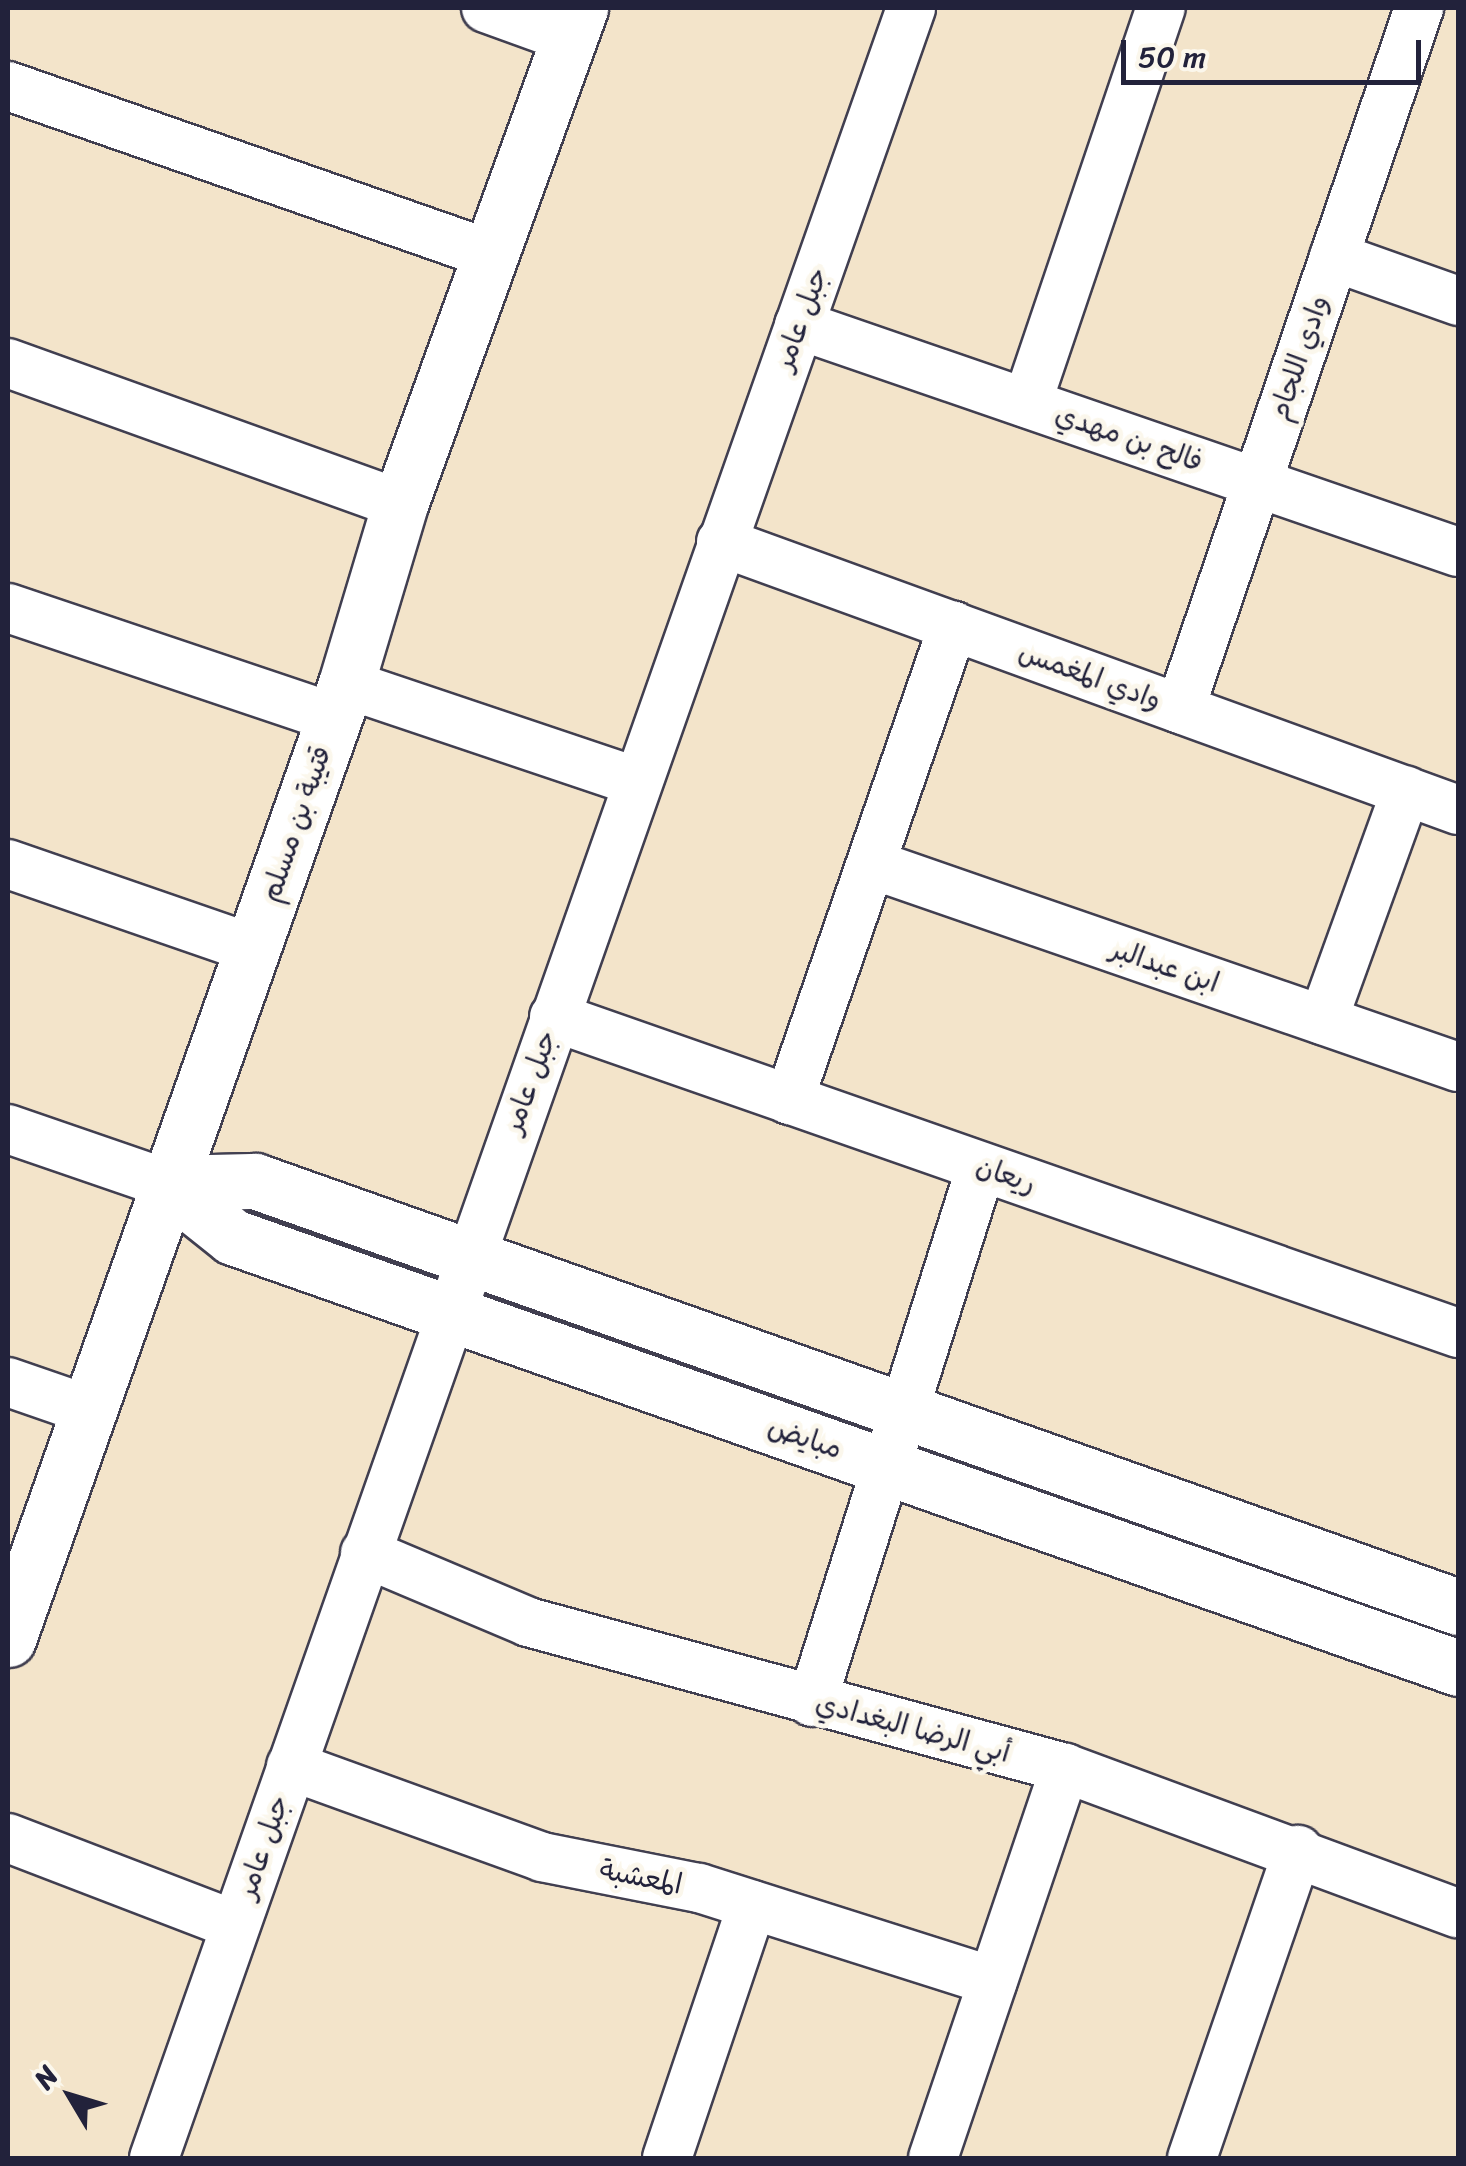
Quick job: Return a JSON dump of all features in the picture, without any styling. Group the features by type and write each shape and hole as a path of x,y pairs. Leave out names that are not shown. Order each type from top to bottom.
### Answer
{"street":[{"path":"486,8 574,23"},
{"name":"جبل عامر","path":"154,2158 468,1256 911,8"},
{"path":"1026,403 1161,8"},
{"name":"وادي اللجام","path":"1180,709 1419,8"},
{"name":"قتيبة بن مسلم","path":"8,1635 165,1184 254,949 339,701 400,504 574,23"},
{"path":"8,86 492,255"},
{"path":"1334,258 1458,302"},
{"name":"فالح بن مهدي","path":"799,324 1458,552"},
{"path":"8,363 400,504"},
{"name":"وادي المغمس","path":"722,542 1458,810"},
{"path":"8,608 637,782"},
{"path":"789,1100 954,626"},
{"path":"1324,1020 1406,791"},
{"path":"8,864 254,949"},
{"name":"ابن عبدالبر","path":"870,864 1458,1067"},
{"name":"ريعان","path":"554,1017 1458,1333"},
{"name":"مبايض","path":"8,1129 165,1184 233,1237 1458,1668"},
{"path":"812,1702 981,1166"},
{"name":"مبايض","path":"165,1184 255,1181 1458,1606"},
{"path":"8,1382 86,1410"},
{"name":"أبي الرضا البغدادي","path":"365,1553 528,1622 1065,1768 1298,1850 1458,1912"},
{"name":"المعشبة","path":"291,1766 542,1857 752,1905 993,1981"},
{"path":"932,2158 1065,1768"},
{"path":"8,1838 235,1925"},
{"path":"1192,2158 1298,1850"},
{"path":"667,2158 752,1905"}]}
